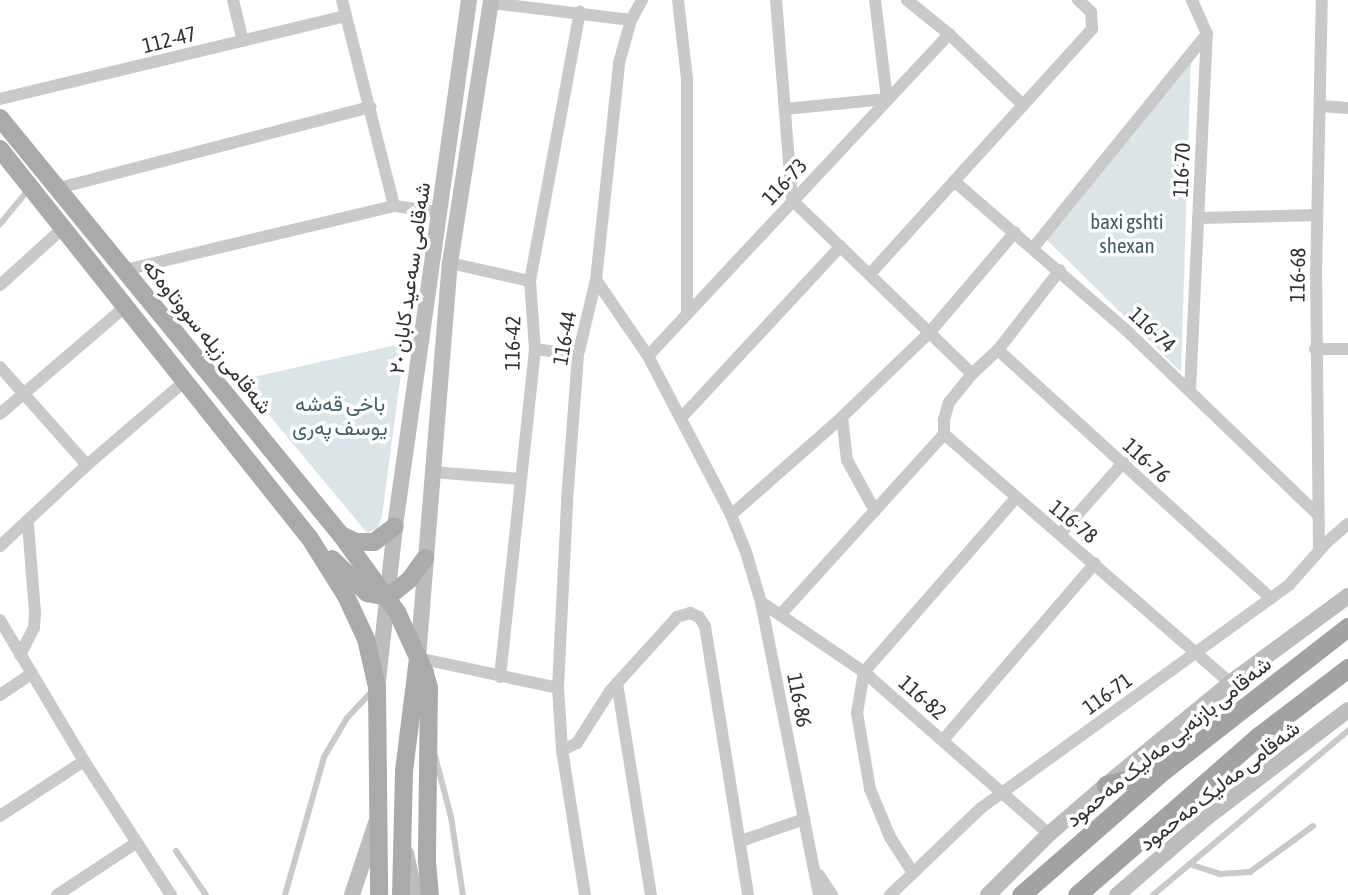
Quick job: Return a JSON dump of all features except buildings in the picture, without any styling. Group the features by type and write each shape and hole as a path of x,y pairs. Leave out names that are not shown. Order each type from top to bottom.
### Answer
{"highway":[{"name":"شەقامی بازنەیی مەلیک مەحمود","path":"1021,895 1164,770 1348,627"},
{"path":"1077,895 1260,735 1348,668"},
{"path":"1106,785 1164,770"}],"main road":[{"name":"شەقامی سەعید کابان ٢٠","path":"377,687 395,526 469,0"},
{"name":"شەقامی سەعید کابان ٢٠","path":"418,658 450,263 491,2"},
{"name":"شەقامی زیلە سووتاوەکە","path":"0,118 341,535 388,597 418,658 429,688 427,862 430,895"},
{"path":"0,149 309,537 361,589 374,596 388,597 410,579 425,558"},
{"path":"446,158 466,161"},
{"path":"208,411 227,396"},
{"path":"341,535 356,542 374,542 395,526"},
{"path":"309,537 357,618 366,639 377,687 379,895"},
{"path":"988,895 1049,834 1106,785 1230,683 1348,596"},
{"path":"401,895 404,771 418,658"},
{"name":"شەقامی مەلیک مەحمود","path":"1117,895 1205,820 1348,710"},
{"path":"352,895 377,821"},
{"path":"401,831 415,895"}],"street":[{"path":"233,0 243,41"},
{"path":"342,0 394,206"},
{"name":"116-44","path":"585,895 562,750 558,688 567,501 578,355 596,280 619,63 631,20 642,0"},
{"path":"678,0 687,79 687,313"},
{"path":"776,0 792,200 972,374"},
{"path":"785,109 887,99 875,0"},
{"path":"907,0 948,34 1023,105"},
{"path":"870,274 1092,29 1094,6 1079,0"},
{"path":"1033,248 1208,34 1192,0"},
{"name":"116-68","path":"1319,550 1315,349 1322,0"},
{"path":"491,2 631,20"},
{"name":"116-42","path":"500,677 535,349 530,281 580,12"},
{"name":"112-47","path":"0,99 346,16"},
{"name":"116-73","path":"648,356 948,34"},
{"name":"116-70","path":"1190,391 1208,34"},
{"path":"1320,106 1348,108"},
{"path":"59,188 371,107"},
{"name":"116-74","path":"954,181 1060,270 1317,514"},
{"path":"125,270 394,206 440,212"},
{"path":"1198,218 1317,215"},
{"path":"0,285 63,228"},
{"path":"731,515 842,417 930,332 1015,232"},
{"path":"682,417 841,246"},
{"path":"450,263 530,281"},
{"path":"781,614 944,434 944,420 949,402 972,374 998,350 1060,270"},
{"name":"116-86","path":"596,280 648,356 682,417 745,549 761,602 819,895"},
{"path":"0,414 125,307"},
{"path":"535,349 578,355"},
{"path":"1315,349 1348,349"},
{"name":"116-76","path":"998,350 1271,598"},
{"path":"0,367 87,465"},
{"path":"0,546 87,465 185,382"},
{"path":"842,417 846,460 875,511"},
{"name":"116-78","path":"944,434 1016,499 1061,533 1197,651 1230,683"},
{"path":"1061,533 1123,463"},
{"path":"432,472 520,479"},
{"path":"913,873 890,837 870,789 858,725 858,701 864,672 1016,499"},
{"path":"20,655 34,628 36,613 27,523"},
{"name":"116-71","path":"890,895 970,817 1271,598 1298,577 1319,550 1348,524"},
{"path":"943,740 1095,563"},
{"name":"116-82","path":"761,602 864,672 1049,834"},
{"path":"562,750 578,741 617,683 677,617 685,613 699,617 705,626 748,895"},
{"path":"0,620 84,761 171,895"},
{"path":"418,658 558,688"},
{"path":"0,695 31,674"},
{"path":"617,683 651,895"},
{"path":"0,816 84,761"},
{"path":"741,841 804,819"},
{"path":"57,895 136,843"},
{"path":"816,872 832,895"}],"lane":[{"path":"0,224 31,188"},
{"path":"285,895 324,757 347,718 377,687"},
{"path":"1156,892 1348,731"},
{"path":"429,737 451,817 463,895"},
{"path":"1189,864 1220,874 1250,872 1313,826"},
{"path":"176,851 206,895"},
{"path":"1156,892 1167,895"}],"green space":[{"name":"baxi gshti shexan","path":"1191,58 1181,372 1046,239"},
{"name":"باخی قەشە یوسف پەری","path":"405,343 382,516 378,528 367,533 240,380"}]}
